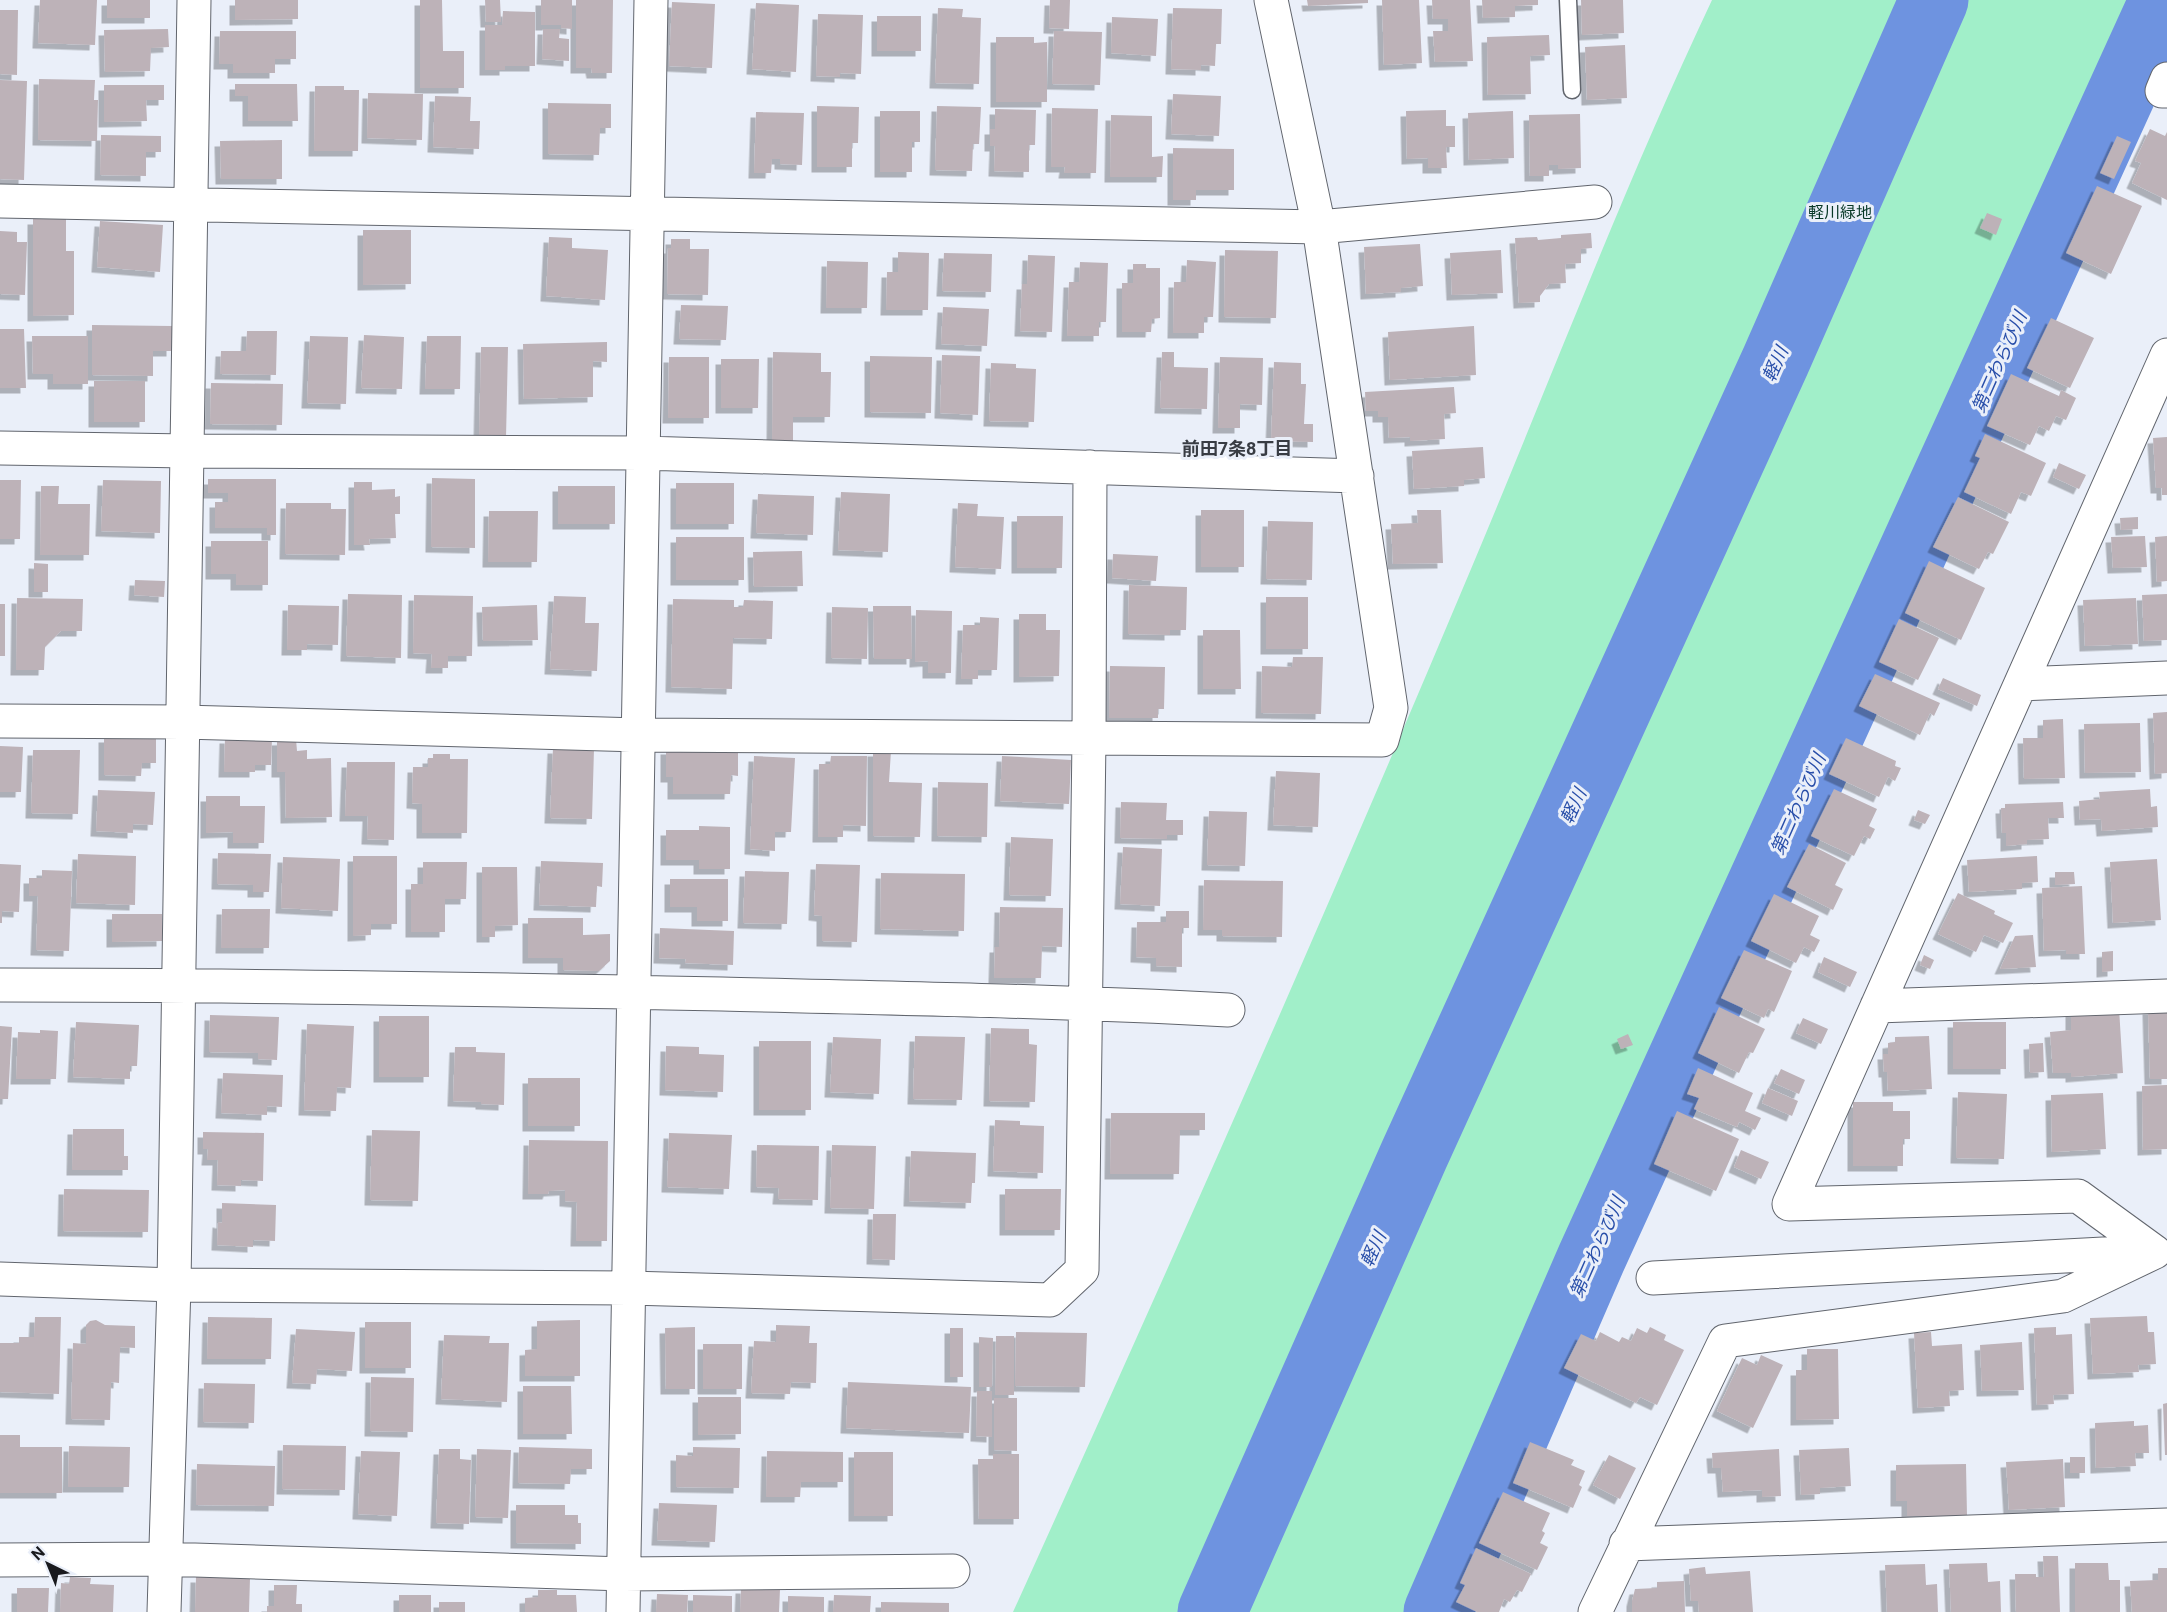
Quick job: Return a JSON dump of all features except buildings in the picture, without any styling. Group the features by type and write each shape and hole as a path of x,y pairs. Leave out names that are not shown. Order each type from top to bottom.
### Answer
{"street":[{"path":"164,1612 174,1285 194,0"},
{"path":"623,1612 651,0"},
{"path":"0,721 183,722 639,735 1382,740 1391,708 1357,476 1319,227 1271,0"},
{"path":"2167,80 2162,91 2167,91"},
{"path":"0,201 1319,227 1595,202"},
{"path":"2161,1251 2078,1196 1789,1204 2165,365"},
{"path":"0,448 644,453 1357,476"},
{"path":"0,1279 174,1285 629,1288 1050,1300 1082,1270 1090,467"},
{"path":"2021,684 2167,678"},
{"path":"0,985 179,985 634,992 1085,1002 1228,1010"},
{"path":"1877,1006 2167,996"},
{"path":"1653,1278 2161,1251"},
{"path":"1595,1612 1725,1341 2063,1296 2161,1251"},
{"path":"1626,1544 2167,1525"},
{"path":"0,1560 164,1559 624,1574 953,1571"}],"lane":[{"path":"1568,0 1572,90"}],"green space":[{"name":"軽川緑地","path":"1712,0 2145,0 2020,311 1692,1005 1550,1332 1422,1612 1013,1612 1303,962 1416,700 1648,141"}],"waterway":[{"name":"軽川","path":"1212,1612 1414,1155 1776,360 1934,0"},
{"name":"第二わらび川","path":"1438,1612 1591,1259 2164,0"}],"district":[{"name":"前田7条8丁目","path":"1237,448"}]}
